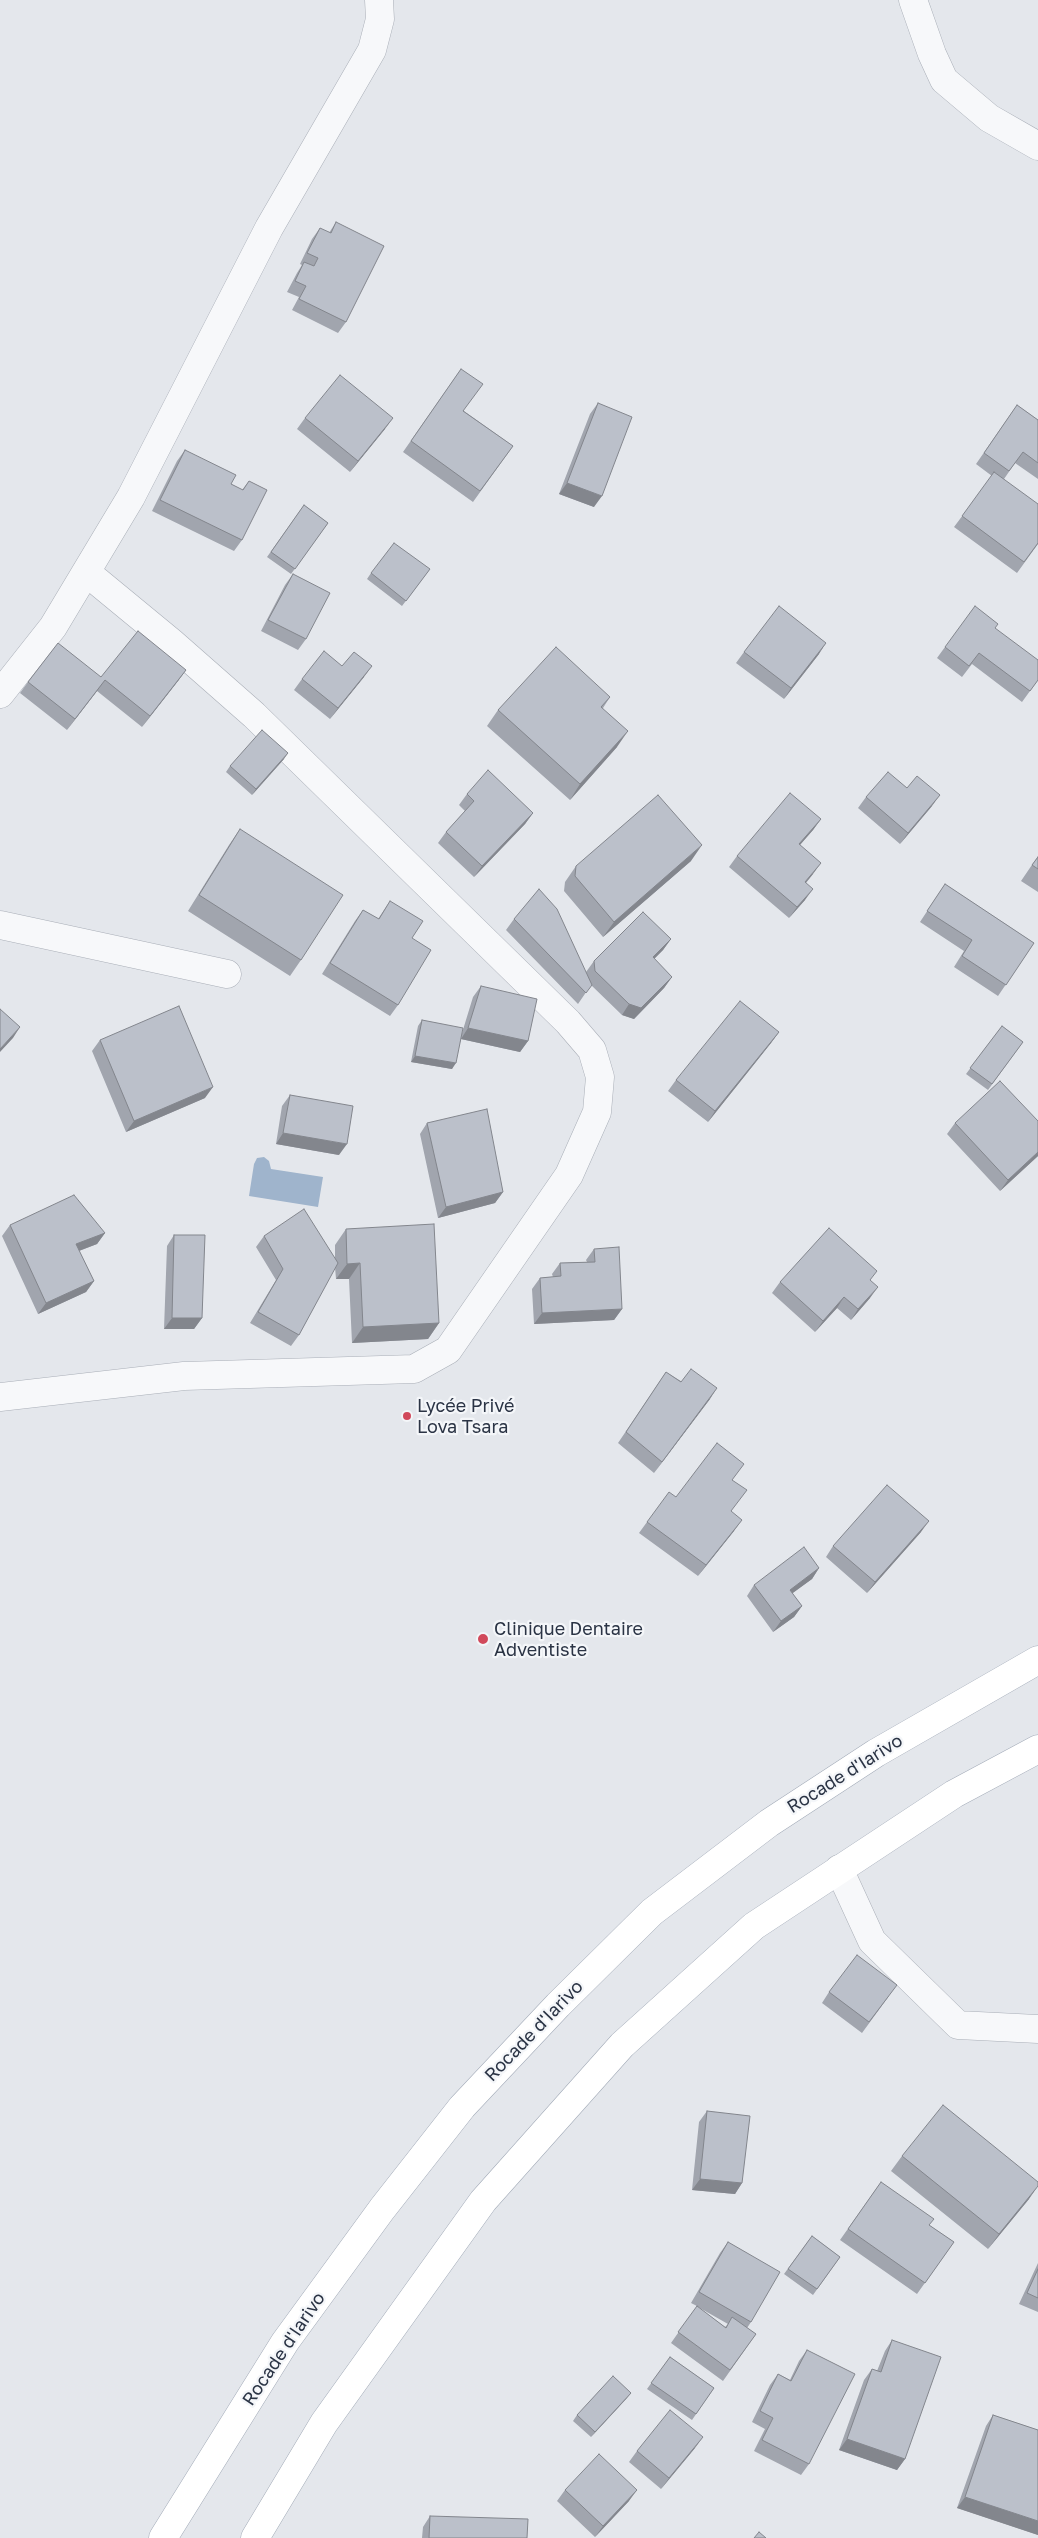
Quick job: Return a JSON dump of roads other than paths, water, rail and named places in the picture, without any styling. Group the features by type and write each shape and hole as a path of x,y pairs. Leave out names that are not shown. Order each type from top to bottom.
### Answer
{"main road":[{"name":"Rocade d'Iarivo","path":"163,2538 285,2342 382,2209 462,2107 558,2005 652,1912 769,1823 876,1753 1038,1660"},
{"path":"255,2538 324,2423 483,2201 622,2045 754,1926 954,1794 1038,1749"}],"street":[{"path":"0,694 53,627 131,497 269,228 372,50 380,18 379,0"},
{"path":"913,0 932,54 944,80 989,118 1038,146"},
{"path":"0,1397 184,1376 414,1369 448,1350 569,1175 597,1112 600,1077 592,1050 568,1022 254,715 171,642 86,572"},
{"path":"0,925 227,974"},
{"path":"839,1869 872,1941 958,2025 1038,2029"}],"water":[{"path":"264,1157 269,1161 271,1169 323,1177 318,1207 249,1196 254,1164 257,1158"}],"place":[{"name":"Lycée Privé Lova Tsara","path":"407,1416"},
{"name":"Clinique Dentaire Adventiste","path":"483,1639"}]}
